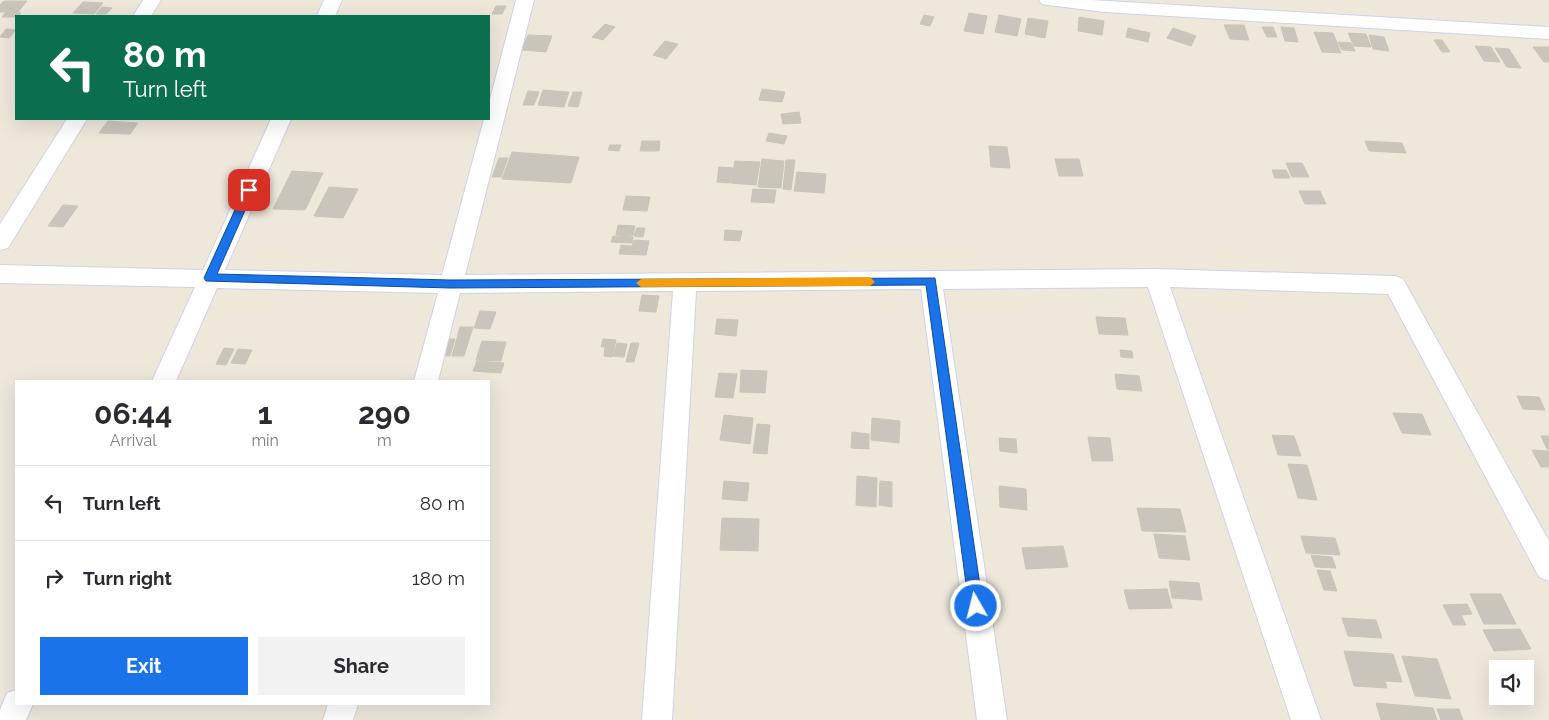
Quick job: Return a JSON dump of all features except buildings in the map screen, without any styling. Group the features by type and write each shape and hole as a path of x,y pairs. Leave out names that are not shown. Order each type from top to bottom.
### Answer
{"street":[{"path":"143,15 152,0"},
{"path":"326,15 333,0"},
{"path":"426,380 525,0"},
{"path":"1048,0 1105,7 1549,33"},
{"path":"0,242 76,120"},
{"path":"164,380 281,120"},
{"path":"0,274 450,284 1156,278 1395,285 1549,568"},
{"path":"1156,278 1306,720"},
{"path":"931,281 992,720"},
{"path":"657,720 685,283"},
{"path":"11,720 18,705"},
{"path":"338,720 343,705"}],"slow traffic":[{"path":"641,283 870,282"}],"route":[{"path":"249,190 210,278 450,284 931,281 976,606"}]}
